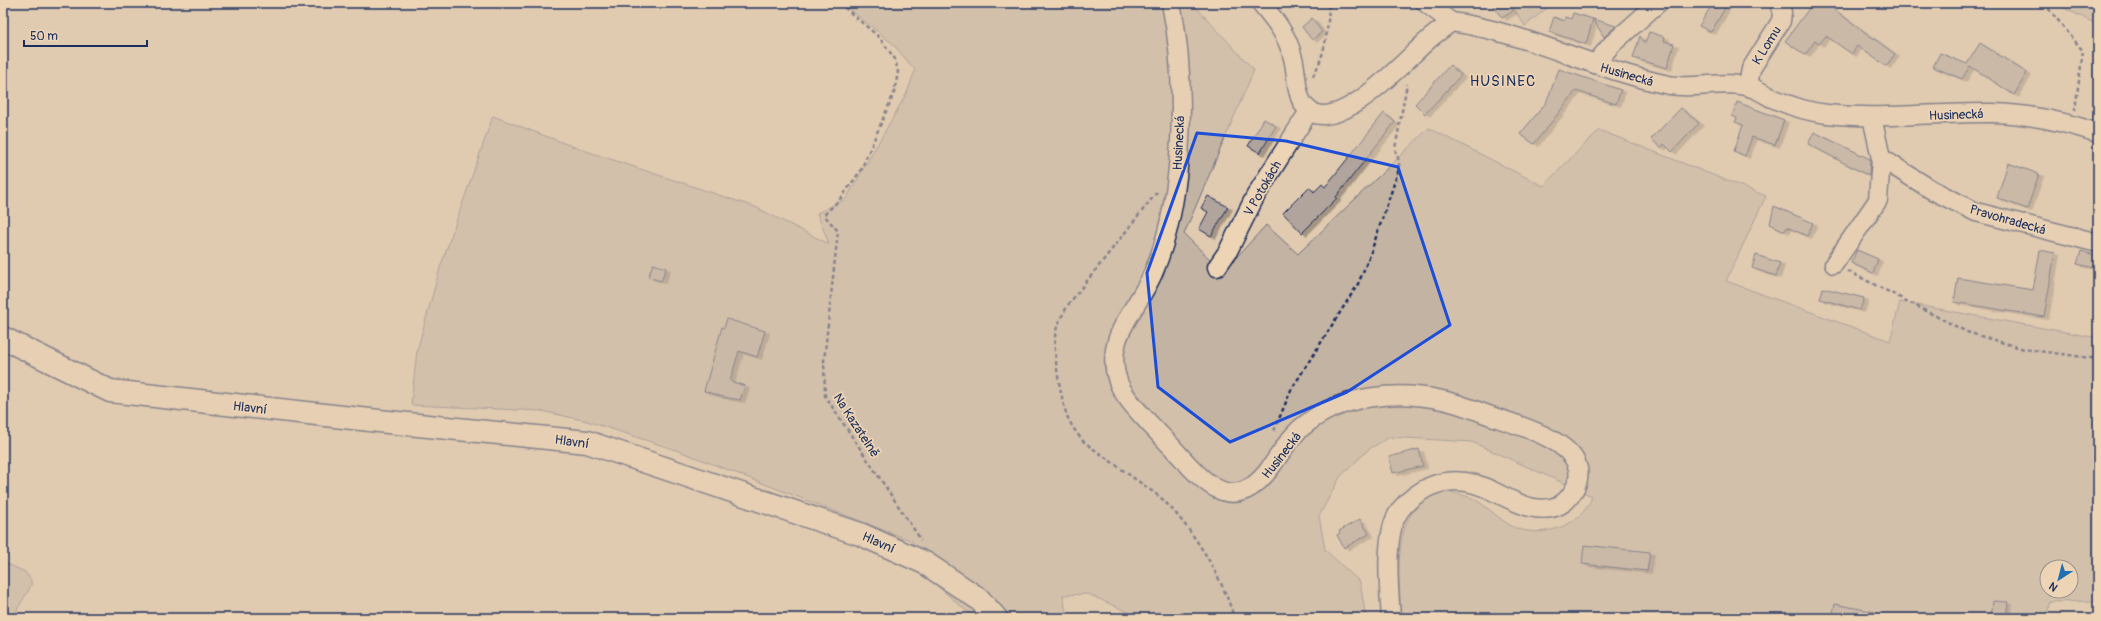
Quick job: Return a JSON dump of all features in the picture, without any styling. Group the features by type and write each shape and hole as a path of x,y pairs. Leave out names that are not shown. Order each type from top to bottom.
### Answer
{"street":[{"name":"Husinecká","path":"1171,3 1177,31 1180,94 1178,162 1171,214 1164,246 1152,276 1120,330 1115,344 1114,360 1121,388 1142,414 1197,476 1212,488 1228,493 1250,488 1260,481 1288,442 1306,424 1330,409 1367,398 1396,394 1444,400 1527,428 1548,437 1565,448 1575,459 1579,471 1577,483 1572,494 1563,504 1550,508 1539,509 1525,506 1474,483 1455,481 1433,485 1412,496 1395,517 1389,547 1390,618"},
{"path":"1261,3 1275,20 1288,40 1293,58 1298,92 1303,103 1309,111 1321,115 1333,114 1346,109 1363,98 1408,60 1427,41 1451,22 1426,3"},
{"path":"1595,64 1612,44 1658,3"},
{"name":"K Lomu","path":"1751,87 1749,80 1751,69 1781,21 1782,12 1779,3"},
{"name":"Husinecká","path":"1451,22 1497,30 1619,73 1670,85 1697,87 1729,85 1751,87 1795,108 1826,114 1872,117 1994,113 2073,124 2098,133"},
{"name":"V Potokách","path":"1217,267 1228,251 1256,195 1309,111"},
{"path":"1834,264 1878,200 1881,158 1872,117"},
{"name":"Pravohradecká","path":"1881,158 1932,190 1976,212 2098,243"},
{"name":"Hlavní","path":"3,338 110,391 388,422 587,442 860,534 925,563 978,599 996,618"}],"path":[{"name":"Na Kazatelně","path":"839,3 879,37 895,59 898,72 894,93 860,170 842,197 824,215 838,231 824,361 826,396 925,546 925,563"},
{"path":"1298,92 1312,78 1319,66 1328,36 1329,3"},
{"path":"2044,3 2083,51 2073,124"},
{"path":"1274,438 1274,431 1291,390 1358,284 1370,255 1399,169 1399,161 1394,149 1408,76 1408,60"},
{"path":"1834,264 1967,332 2024,349 2098,359"}],"highlighted area":[{"path":"1197,133 1286,141 1398,167 1450,325 1347,392 1230,442 1158,387 1147,273"}],"shaded area":[{"path":"841,3 1192,3 1254,70 1184,234 1223,272 1266,225 1298,254 1429,128 1543,186 1599,130 1766,196 1726,281 1890,341 1900,302 2098,338 2098,601 2049,602 2047,618 1401,618 1399,585 1400,548 1404,531 1410,516 1420,504 1442,492 1460,494 1476,500 1515,528 1537,532 1552,530 1570,523 1586,509 1592,496 1472,442 1390,437 1369,449 1340,477 1319,516 1325,550 1360,582 1366,618 1136,618 1130,613 1088,594 1063,595 1067,618 975,618 929,579 912,541 679,451 587,421 542,411 411,405 417,351 440,268 493,116 577,148 755,207 829,244 817,213 846,199 907,93 915,70 892,43"},
{"path":"1510,3 1553,3 1525,26"},
{"path":"2054,3 2098,3 2098,25"},
{"path":"3,562 25,572 31,580 31,586 12,618 3,618"}],"building":[{"path":"1491,3 1507,3 1513,11 1502,18"},
{"path":"1713,3 1728,3 1711,32 1699,26"},
{"path":"1813,3 1825,3 1895,54 1886,66 1857,46 1852,54 1826,36 1819,44 1815,41 1805,55 1785,41"},
{"path":"1573,13 1593,19 1586,44 1549,32 1554,17 1564,21 1565,17 1571,19"},
{"path":"1312,18 1322,32 1312,40 1302,27"},
{"path":"1593,19 1616,26 1604,37"},
{"path":"1649,32 1665,37 1664,41 1674,44 1667,68 1633,58 1640,36 1645,43"},
{"path":"1980,43 2027,73 2014,95 1970,66 1962,79 1933,67 1940,53 1967,64"},
{"path":"1450,65 1461,75 1425,114 1415,104"},
{"path":"1559,69 1621,90 1616,104 1576,91 1534,144 1520,134 1546,103"},
{"path":"1737,102 1784,120 1775,145 1752,137 1745,156 1734,151 1743,125 1735,122 1737,118 1732,116"},
{"path":"1681,108 1699,123 1672,152 1664,144 1661,148 1651,139"},
{"path":"1384,113 1395,122 1336,197 1337,198 1302,233 1283,213 1309,187 1314,192 1322,184 1325,187"},
{"path":"1264,119 1276,126 1260,153 1248,146"},
{"path":"1814,132 1870,159 1869,176 1808,144"},
{"path":"2008,163 2039,174 2027,209 1997,198"},
{"path":"1208,196 1228,207 1211,236 1199,229 1208,212 1201,208"},
{"path":"1774,206 1813,223 1807,236 1787,227 1785,231 1770,224"},
{"path":"1857,250 1878,259 1873,273 1851,263"},
{"path":"2040,250 2055,253 2044,317 1954,302 1958,278 2033,290"},
{"path":"2081,251 2098,256 2098,269 2077,264"},
{"path":"1756,255 1780,263 1776,276 1752,268"},
{"path":"653,264 666,268 661,281 648,277"},
{"path":"1823,288 1864,298 1860,310 1820,299"},
{"path":"727,319 765,331 757,357 739,351 730,381 745,386 740,400 723,397 704,391 722,327 724,328"},
{"path":"1419,449 1423,466 1393,473 1389,457"},
{"path":"1360,519 1369,534 1344,548 1337,535 1340,533 1339,531"},
{"path":"1584,545 1650,552 1647,571 1582,564"},
{"path":"1993,601 2008,602 2006,618 1991,618"},
{"path":"1835,604 1875,612 1874,618 1832,618"}],"district":[{"name":"HUSINEC","path":"1503,81"}]}
